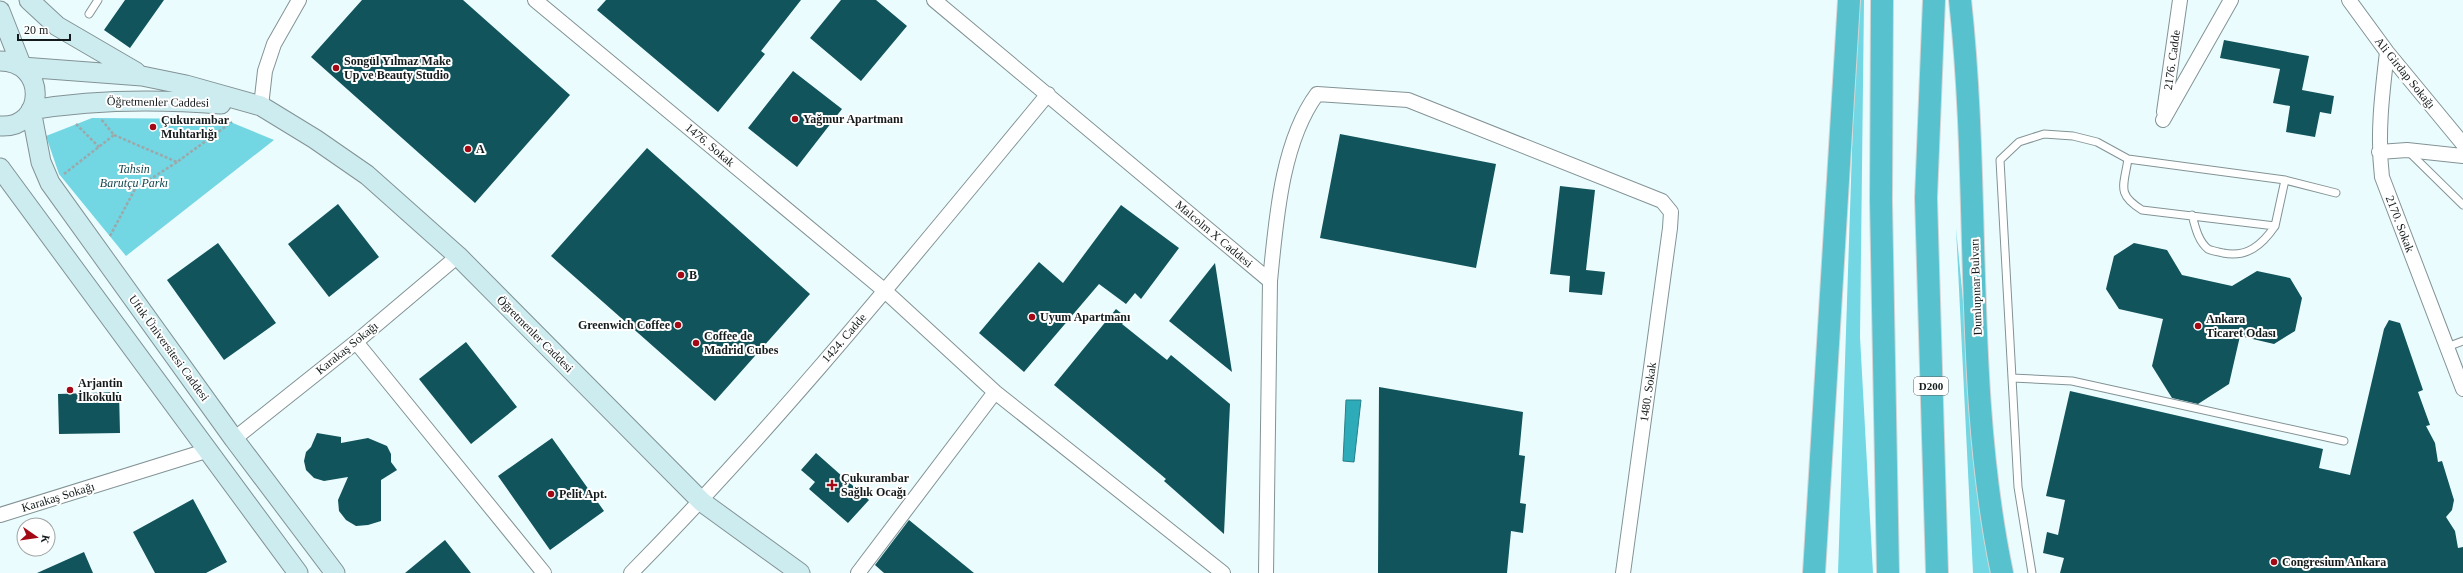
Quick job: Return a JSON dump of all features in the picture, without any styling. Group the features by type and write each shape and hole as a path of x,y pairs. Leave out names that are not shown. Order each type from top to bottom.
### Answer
{"highway":[{"path":"1814,573 1849,0"},
{"path":"1882,0 1881,202 1888,573"},
{"name":"D200","path":"1934,0 1926,198 1938,573"},
{"name":"Dumlupınar Bulvarı","path":"1960,0 1968,70 1982,441 2002,573"}],"street":[{"name":"Öğretmenler Caddesi","path":"29,0 57,26 142,76"},
{"path":"261,106 265,71 274,44 299,0"},
{"name":"1476. Sokak","path":"535,0 885,291 995,392 1223,573"},
{"name":"Malcolm X Caddesi","path":"934,0 1270,281"},
{"name":"2176. Cadde","path":"2180,0 2163,120 2231,0"},
{"name":"Ali Girdap Sokağı","path":"2349,0 2386,52 2463,144"},
{"path":"0,11 22,67 33,82 36,91 31,110 16,124 0,126"},
{"name":"2170. Sokak","path":"2386,52 2379,152 2382,177 2463,389"},
{"name":"Öğretmenler Caddesi","path":"0,61 12,62 22,67 142,76 261,106 315,139 367,175 458,256 702,502 800,573"},
{"name":"1424. Cadde","path":"631,573 702,502 885,291 1048,94"},
{"name":"1480. Sokak","path":"1270,281 1278,210 1296,132 1304,111 1317,94 1408,100 1662,201 1671,212 1623,573"},
{"name":"Öğretmenler Caddesi","path":"31,110 64,105 128,100 261,106"},
{"name":"Ufuk Üniversitesi Caddesi","path":"31,110 40,162 50,183 234,439 335,573"},
{"path":"2379,152 2407,150 2463,156"},
{"path":"0,168 209,450 298,573"},
{"name":"Karakaş Sokağı","path":"234,439 356,342 458,256"},
{"path":"1266,573 1270,281"},
{"path":"356,342 544,573"},
{"path":"858,573 995,392"},
{"name":"Karakaş Sokağı","path":"0,515 209,450"}],"lane":[{"path":"89,14 98,0"},
{"path":"2032,573 2018,487 2000,160 2020,142 2044,134 2073,136 2097,142 2128,159 2286,180 2336,193"},
{"path":"2407,150 2463,205"},
{"path":"2128,159 2123,190 2128,201 2142,210 2275,226"},
{"path":"2192,215 2199,237 2209,249 2232,255 2250,251 2263,243 2275,226 2286,180"},
{"path":"2447,347 2463,341"},
{"path":"2012,378 2072,381 2344,441"}],"path":[{"path":"100,118 114,135 177,162"},
{"path":"110,236 135,189 177,162 232,122"},
{"path":"76,124 99,147"},
{"path":"50,183 114,135"}],"green space":[{"path":"1857,0 1864,0 1860,337 1873,573 1838,573"},
{"name":"Tahsin Barutçu Parkı","path":"92,118 223,119 274,140 126,256 59,174 46,136"},
{"path":"1956,228 1984,517 1995,573 1973,573"}],"shaded area":[{"path":"1346,400 1361,400 1354,462 1343,461"}],"building":[{"path":"125,0 164,0 130,48 104,30"},
{"name":"A","path":"362,0 463,0 570,95 475,203 311,57"},
{"path":"606,0 801,0 761,51 765,54 718,112 597,10"},
{"path":"841,0 876,0 907,26 861,81 810,38"},
{"path":"2224,40 2309,56 2302,90 2334,96 2331,114 2320,112 2315,137 2286,132 2290,106 2273,103 2280,69 2220,58"},
{"name":"Yağmur Apartmanı","path":"793,71 842,109 797,167 748,128"},
{"path":"1340,134 1496,164 1476,268 1320,238"},
{"name":"B","path":"647,148 810,294 715,401 551,256"},
{"path":"1560,186 1595,190 1586,270 1605,272 1602,295 1569,292 1570,276 1550,274"},
{"path":"338,204 379,257 329,297 288,244"},
{"path":"1121,205 1179,248 1141,299 1135,293 1126,304 1099,284 1024,372 979,333 1039,262 1063,283"},
{"path":"218,243 276,323 224,360 167,280"},
{"path":"2134,243 2167,250 2182,275 2232,286 2257,271 2290,278 2302,298 2295,331 2274,344 2240,336 2229,384 2198,404 2172,398 2152,366 2163,319 2119,309 2106,289 2114,256"},
{"path":"1215,263 1232,372 1169,321"},
{"path":"1116,309 1127,318 1122,324 1167,360 1171,355 1230,404 1224,534 1164,481 1166,479 1054,385"},
{"path":"2389,320 2400,323 2423,390 2418,392 2430,425 2426,426 2435,443 2438,462 2442,461 2454,500 2452,510 2446,517 2455,531 2458,548 2463,547 2463,573 2060,573 2064,558 2043,553 2047,532 2058,535 2065,500 2046,496 2070,391 2323,449 2319,468 2350,475 2384,329"},
{"path":"466,342 517,407 471,444 419,379"},
{"path":"1379,387 1523,412 1519,455 1525,456 1520,503 1526,504 1523,533 1511,531 1507,573 1378,573"},
{"path":"119,392 120,433 59,434 58,394"},
{"path":"317,433 341,437 341,443 368,438 387,446 391,454 391,462 397,470 381,480 381,521 368,525 356,526 346,520 339,511 338,500 348,477 324,481 314,478 306,470 304,461 306,452 311,447"},
{"name":"Pelit Apt.","path":"552,438 604,511 550,550 498,476"},
{"name":"Çukurambar Sağlık Ocağı","path":"816,453 869,500 848,523 809,489 815,482 801,470"},
{"path":"193,499 227,562 206,573 155,573 133,532"},
{"path":"909,520 974,573 884,573 875,565"},
{"path":"445,540 471,573 405,573"},
{"path":"84,552 93,573 37,573"}],"place":[{"name":"Songül Yılmaz Make Up ve Beauty Studio","path":"336,68"},
{"name":"Yağmur Apartmanı","path":"795,119"},
{"name":"Çukurambar Muhtarlığı","path":"153,127"},
{"name":"A","path":"468,149"},
{"name":"B","path":"681,275"},
{"name":"Uyum Apartmanı","path":"1032,317"},
{"name":"Greenwich Coffee","path":"678,325"},
{"name":"Ankara Ticaret Odası","path":"2198,326"},
{"name":"Coffee de Madrid Cubes","path":"696,343"},
{"name":"Arjantin İlkokulu","path":"70,390"},
{"name":"Çukurambar Sağlık Ocağı","path":"832,485"},
{"name":"Pelit Apt.","path":"551,494"},
{"name":"Congresium Ankara","path":"2274,562"}]}
